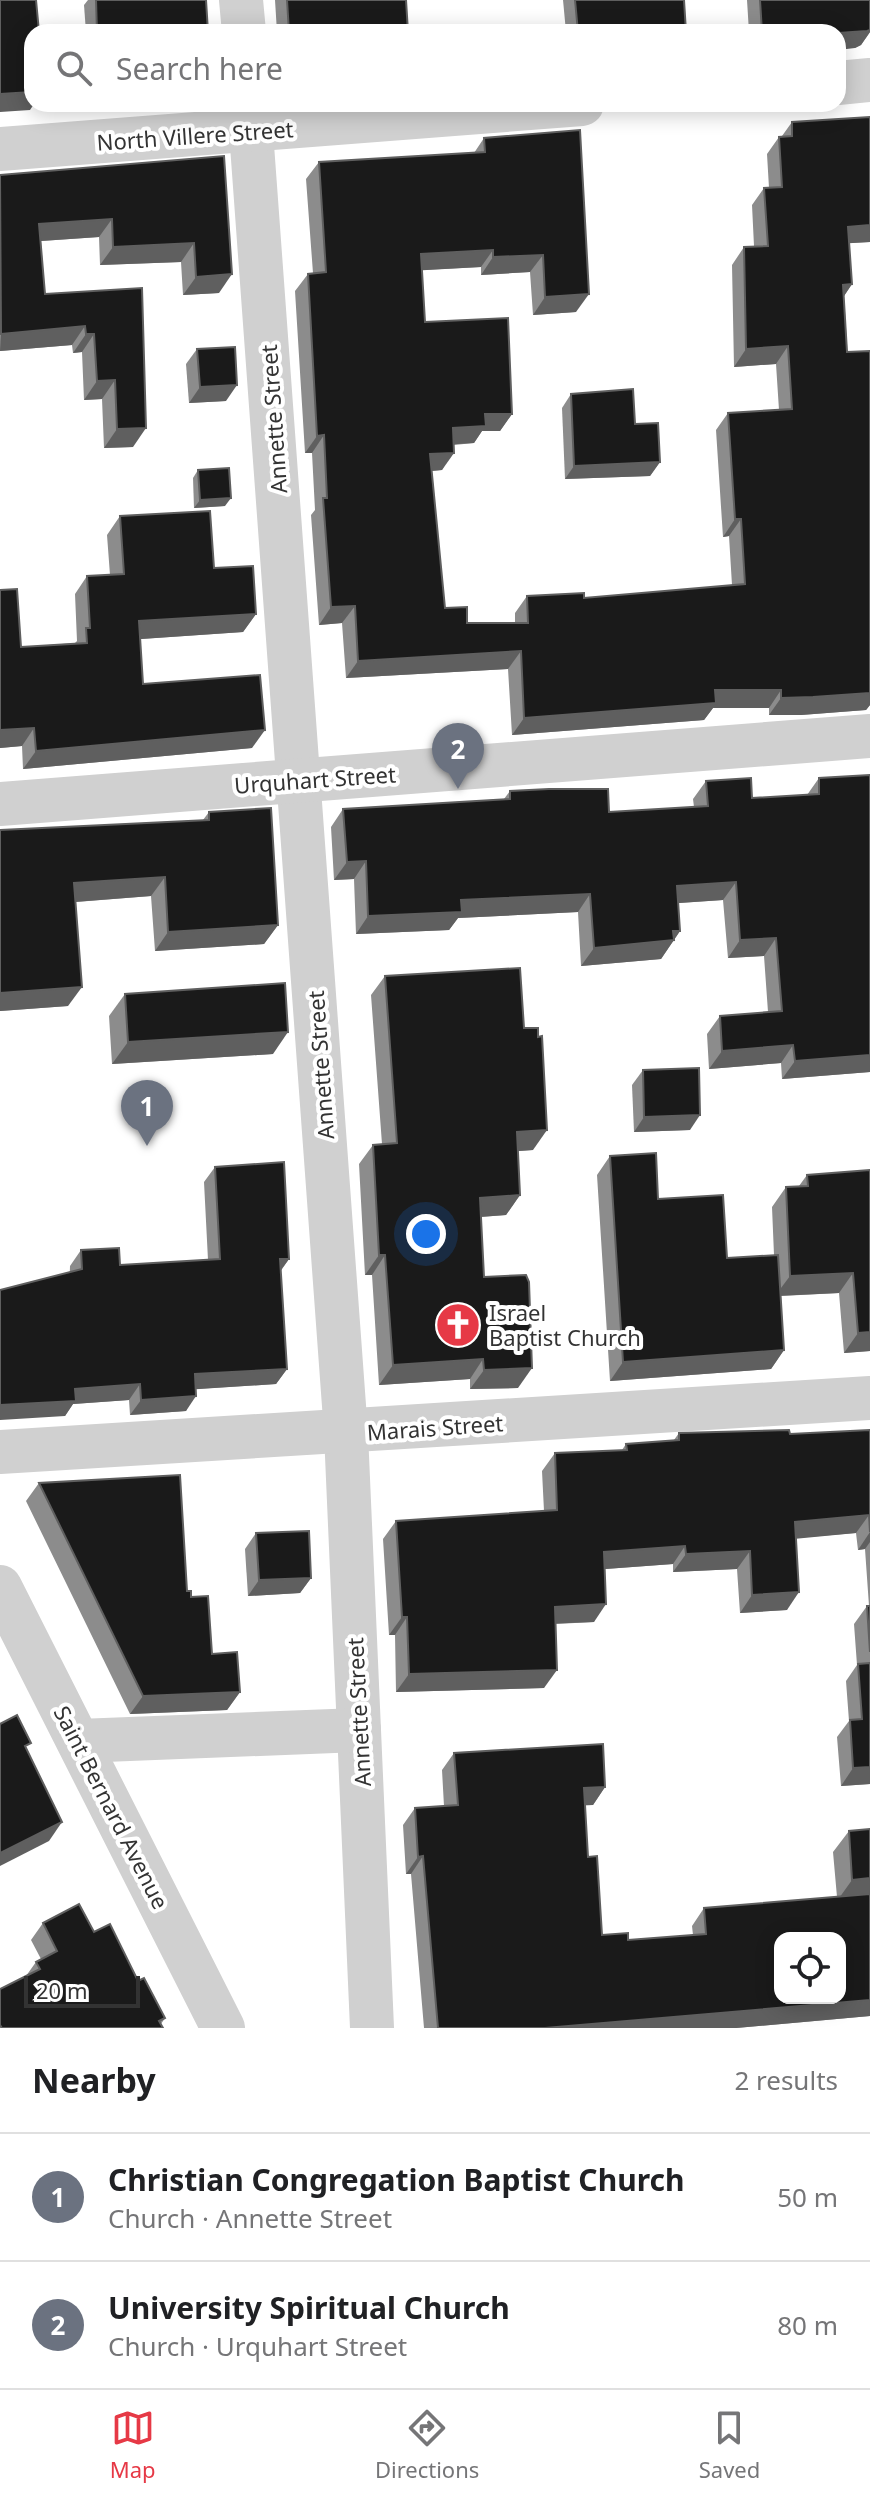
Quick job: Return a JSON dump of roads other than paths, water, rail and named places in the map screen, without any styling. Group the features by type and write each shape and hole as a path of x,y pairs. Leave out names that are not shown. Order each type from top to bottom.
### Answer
{"street":[{"path":"241,0 243,24"},
{"path":"846,82 870,80"},
{"name":"North Villere Street","path":"0,149 250,118 392,112"},
{"name":"Annette Street","path":"250,118 346,1433 372,2028"},
{"name":"Urquhart Street","path":"0,804 870,736"},
{"name":"Marais Street","path":"0,1452 346,1433 870,1398"},
{"name":"Saint Bernard Avenue","path":"0,1587 223,2028"},
{"path":"79,1741 359,1730"}],"place":[{"name":"University Spiritual Church","path":"458,789"},
{"name":"Christian Congregation Baptist Church","path":"147,1146"},
{"name":"Israel Baptist Church","path":"458,1325"}]}
